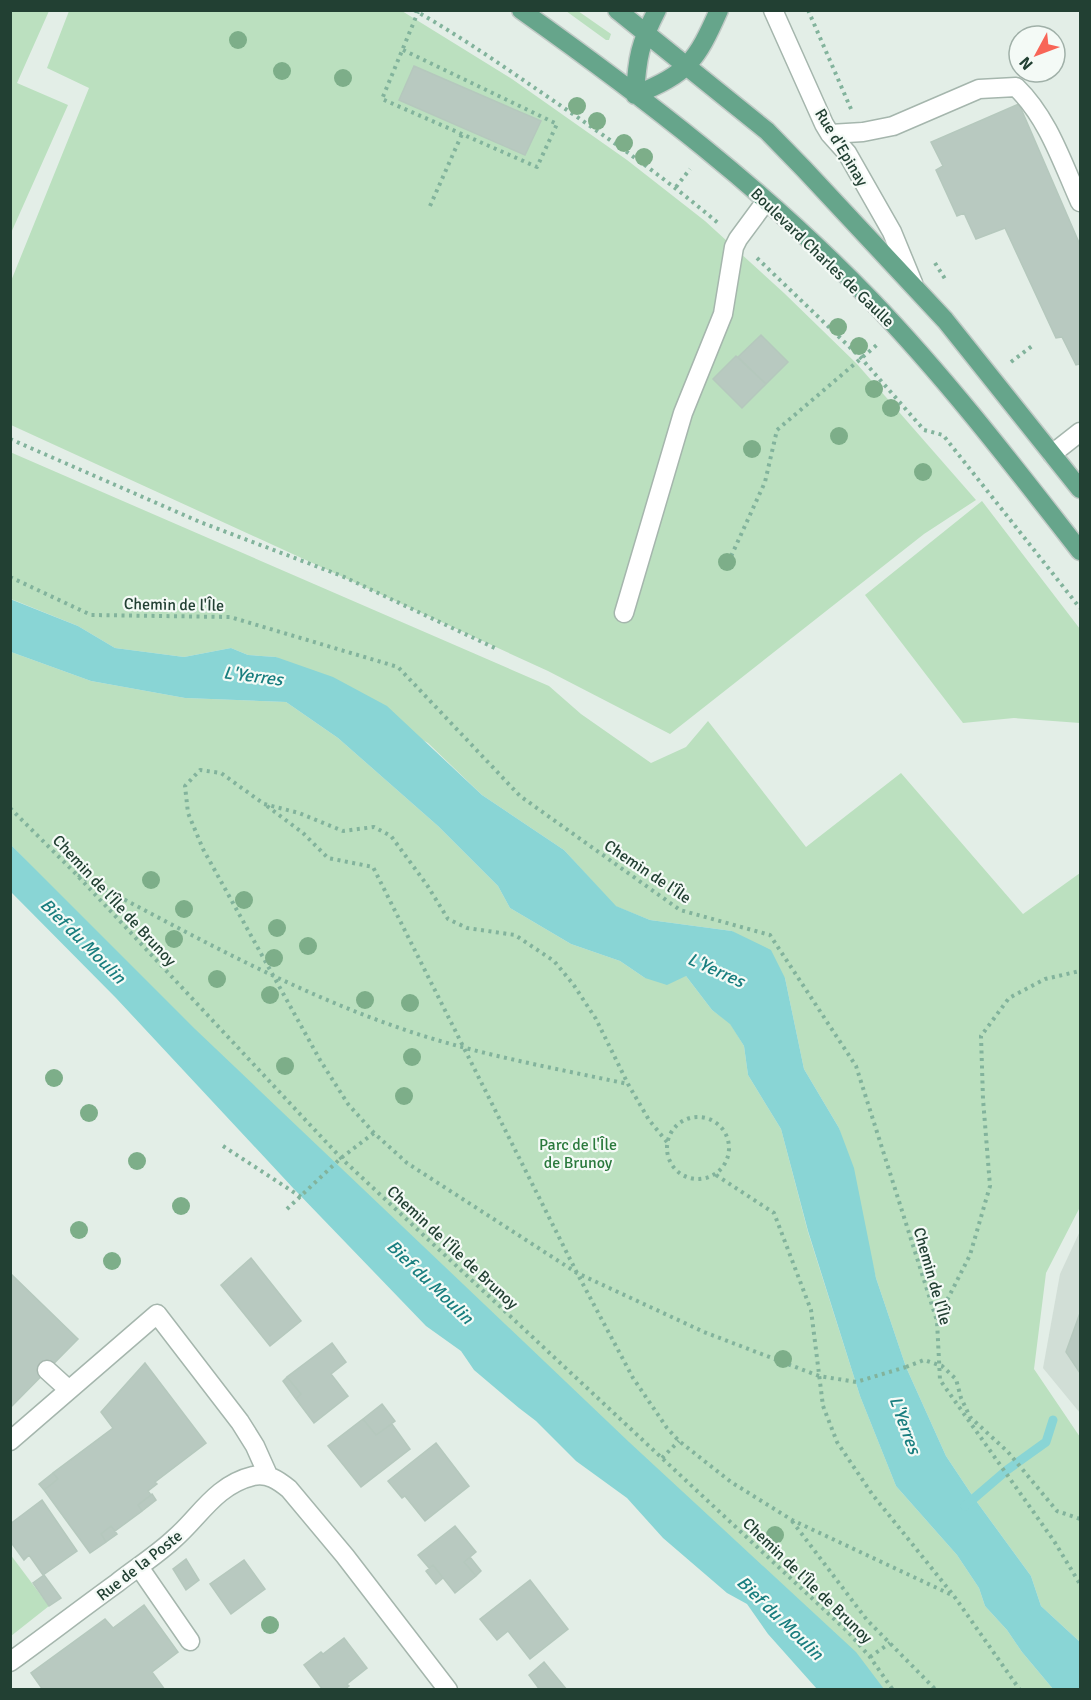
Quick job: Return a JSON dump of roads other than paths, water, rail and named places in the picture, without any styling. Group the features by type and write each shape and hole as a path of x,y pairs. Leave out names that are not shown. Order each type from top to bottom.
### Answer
{"main road":[{"name":"Boulevard Charles de Gaulle","path":"522,10 586,56 706,150 837,266 905,336 997,445 1080,551"},
{"path":"617,10 767,131 913,283 1080,489"},
{"path":"657,10 645,33 637,62 635,95 665,82 688,67 706,41 720,10"}],"street":[{"name":"Rue d'Epinay","path":"772,10 830,134 847,153 881,212 892,232 913,283"},
{"path":"830,134 863,132 893,126 980,89 1017,87 1032,103 1047,128 1080,202"},
{"path":"624,614 683,413 723,314 734,247 766,201"},
{"path":"1052,454 1080,432"},
{"path":"10,1442 157,1314 240,1422 255,1446 268,1475 280,1481 289,1490 345,1556 448,1689"},
{"path":"47,1370 69,1390"},
{"name":"Rue de la Poste","path":"10,1662 176,1538 220,1492 254,1476 268,1475"},
{"path":"139,1567 190,1641"}],"water":[{"name":"L'Yerres","path":"10,599 78,626 115,648 184,657 231,648 248,655 276,657 333,677 387,706 482,795 564,850 616,906 650,920 732,931 771,950 785,978 804,1069 839,1128 854,1168 876,1278 906,1367 946,1456 1031,1576 1041,1606 1080,1642 1080,1689 1053,1689 1007,1630 985,1606 979,1588 957,1555 896,1486 860,1396 808,1231 781,1129 748,1075 744,1046 730,1024 712,1010 686,976 667,985 645,978 620,961 571,944 510,908 498,886 438,826 338,738 286,702 185,698 91,681 11,652"},
{"name":"Bief du Moulin","path":"10,844 195,1029 629,1442 856,1652 884,1689 817,1689 768,1634 747,1604 727,1593 663,1538 627,1498 576,1461 536,1421 474,1370 461,1351 426,1326 294,1189 116,998 11,892"}],"waterway":[{"path":"965,1506 1007,1470 1046,1442 1053,1420"}],"park label":[{"name":"Parc de l'Île de Brunoy","path":"578,1153"}]}
